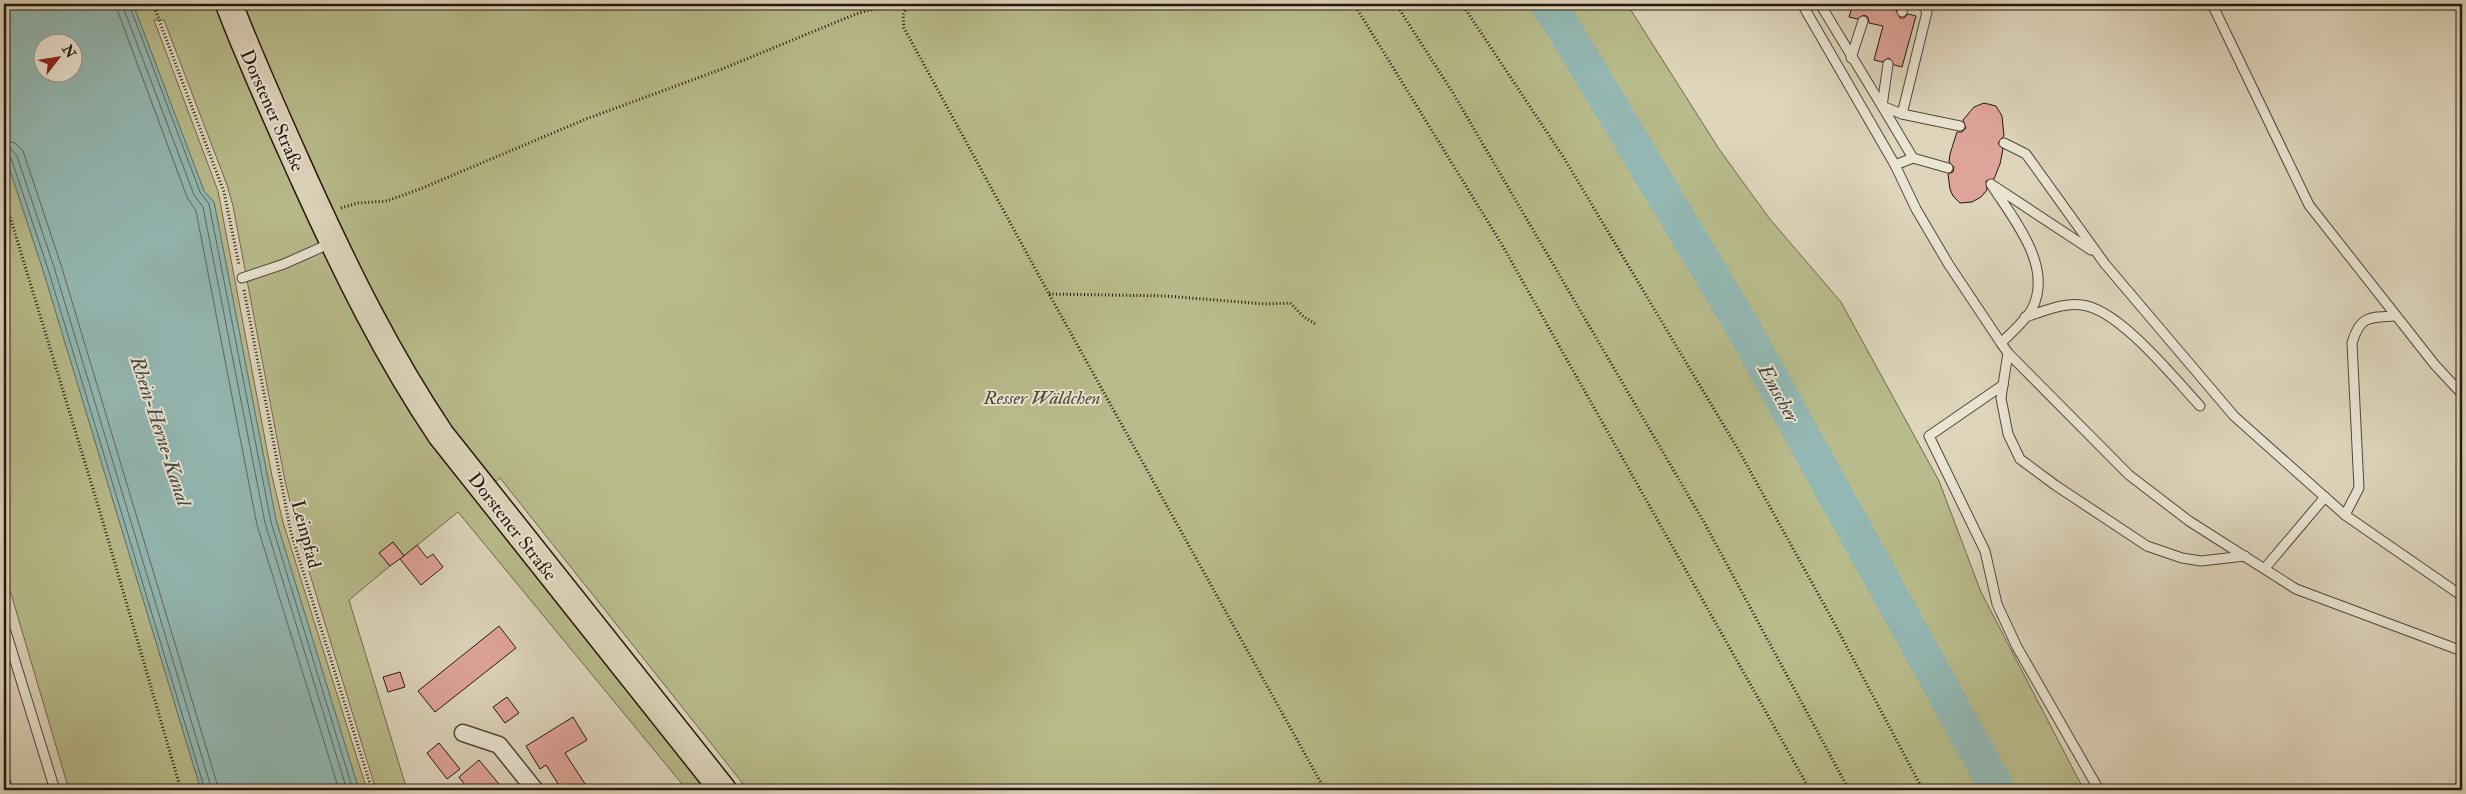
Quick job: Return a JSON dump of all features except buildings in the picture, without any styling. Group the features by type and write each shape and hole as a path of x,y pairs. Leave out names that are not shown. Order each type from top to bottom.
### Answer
{"main road":[{"name":"Dorstener Straße","path":"229,4 252,64 320,214 388,351 442,435 723,790"}],"street":[{"path":"463,734 498,744 535,790"}],"lane":[{"path":"1802,4 1895,165 1916,209 1949,265 2001,343 2008,353 2129,475 2189,521 2296,588 2462,651"},
{"path":"1820,4 1913,158"},
{"path":"1826,14 1830,4"},
{"path":"1902,114 1927,12 1922,4"},
{"path":"2212,4 2309,205 2434,366 2462,394"},
{"path":"1852,58 1863,21"},
{"path":"1882,106 1888,64"},
{"path":"1882,106 1902,114 1960,126"},
{"path":"2004,144 2026,154 2097,254 2228,409 2345,515 2462,596"},
{"path":"1895,165 1913,158 1948,168"},
{"path":"2001,343 2032,309 2038,290 2036,263 2028,243 1991,184 2097,254"},
{"path":"242,278 284,264 334,242"},
{"path":"2025,317 2064,305 2080,304 2099,308 2130,333 2200,406"},
{"path":"2345,515 2359,488 2352,343 2357,326 2371,317 2395,316"},
{"path":"2008,353 2001,398 2008,434 2020,458 2055,485 2147,546 2182,558 2201,561 2245,556"},
{"path":"2003,385 1929,436 1986,551 1997,604 2017,646 2099,790"},
{"path":"2265,568 2325,497"},
{"path":"4,632 6,632 55,790"},
{"path":"4,778 8,790"}],"path":[{"name":"Leinpfad","path":"153,4 224,192 291,533 372,790"},
{"path":"320,214 358,203 387,201 420,189 586,119 722,69 856,14 892,4"},
{"path":"908,4 902,15 904,28 1049,294 1325,790"},
{"path":"1354,4 1501,243 1810,790"},
{"path":"1396,4 1453,93 1700,515 1849,790"},
{"path":"1462,4 1564,158 1739,452 1836,627 1923,790"},
{"path":"4,196 100,512 181,790"},
{"path":"1049,294 1166,296 1265,304 1290,303 1317,325"}],"green space":[{"name":"Resser Wäldchen","path":"133,4 1627,4 1719,149 1769,218 1841,302 1939,481 1981,592 2084,790 748,790 500,478 477,497 707,790 687,790 458,512 404,556 393,542 380,553 390,566 349,600 407,790 376,790 300,542 285,481 233,206 227,185 164,20 154,20 218,191 272,476 283,522 367,790 359,790 276,520 214,202 204,191"},
{"path":"4,152 43,270 201,790 69,790 4,570"}],"water":[{"name":"Rhein-Herne-Kanal","path":"4,4 133,4 204,191 214,202 276,520 359,790 201,790 43,270 4,152"}],"waterway":[{"name":"Emscher","path":"1547,4 1560,22 1741,324 1998,790"}]}
